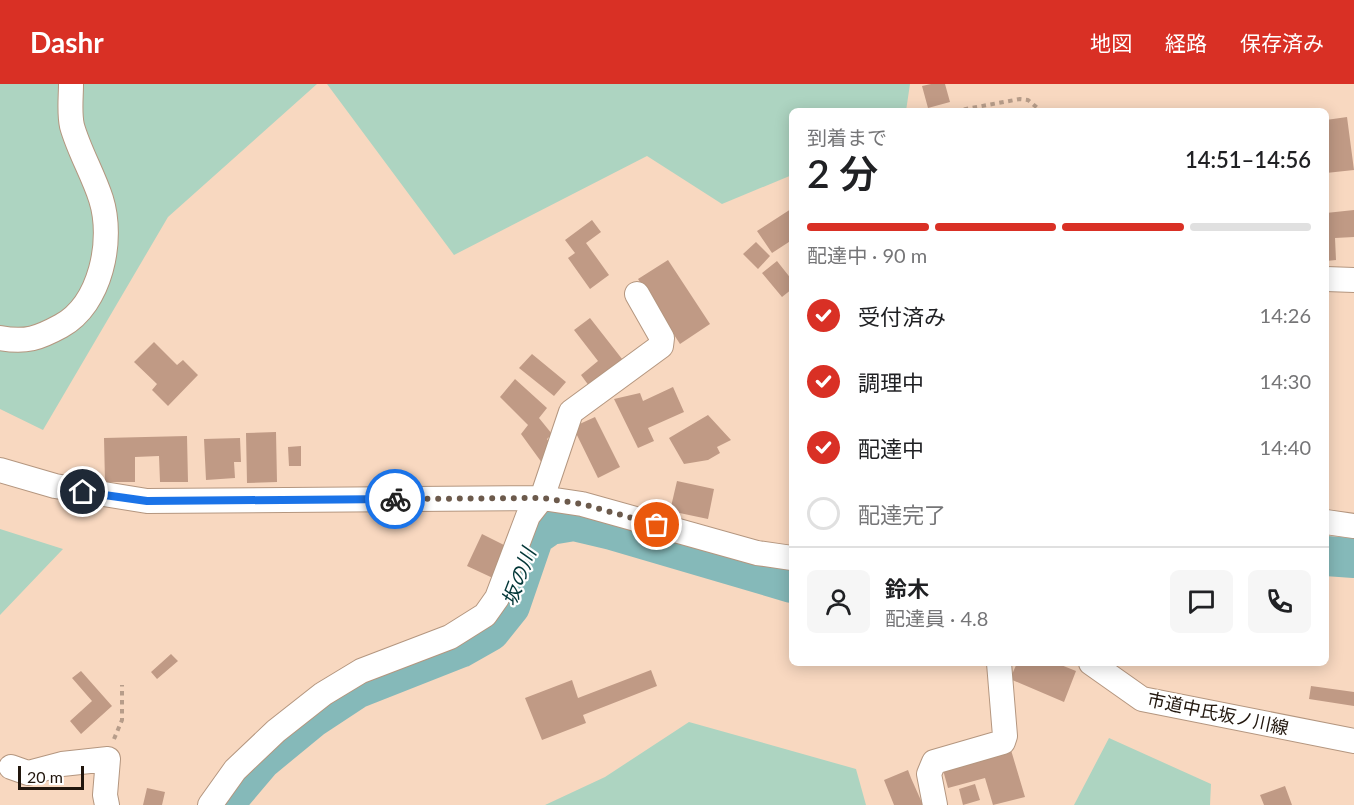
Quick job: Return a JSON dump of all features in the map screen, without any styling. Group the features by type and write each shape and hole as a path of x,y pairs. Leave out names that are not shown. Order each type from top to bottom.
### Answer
{"street":[{"path":"0,338 36,339 73,320 92,298 100,274 105,227 102,201 72,124 71,84"},
{"path":"1329,279 1354,280"},
{"path":"210,805 235,770 276,731 323,694 361,671 450,637 485,615 496,598 528,516 542,498 571,412 661,346 662,338 637,294"},
{"path":"0,470 55,486 147,501 542,498 582,504 757,553 789,558"},
{"path":"1329,522 1354,526"},
{"path":"935,805 929,774 934,762 1003,742 999,666"},
{"name":"市道中氏坂ノ川線","path":"1095,666 1142,699 1354,741"},
{"path":"11,767 28,773 62,764 108,759 105,795 107,805"}],"path":[{"path":"971,108 1020,99 1028,100 1037,108"},
{"path":"108,759 122,720 122,685"}],"green space":[{"path":"0,84 317,84 168,217 43,430 0,409"},
{"path":"327,84 910,84 906,108 789,108 789,176 722,204 647,156 454,255"},
{"path":"0,529 63,549 0,615"},
{"path":"689,722 856,769 866,805 545,805 605,777"},
{"path":"1109,738 1211,784 1210,805 1074,805"}],"building":[{"path":"945,84 950,102 928,108 922,86"},
{"path":"1347,117 1354,170 1329,173 1329,120"},
{"path":"789,210 789,242 772,253 757,231"},
{"path":"1354,210 1354,237 1335,238 1336,260 1329,261 1329,213"},
{"path":"592,220 601,232 586,243 609,275 590,289 568,258 575,253 565,240"},
{"path":"756,242 770,256 758,269 743,254"},
{"path":"668,260 710,324 680,344 638,279"},
{"path":"777,261 789,276 789,291 782,297 762,273"},
{"path":"590,318 626,364 592,390 581,375 598,361 574,330"},
{"path":"154,342 177,365 183,360 198,375 168,406 152,390 157,384 134,362"},
{"path":"532,354 566,382 554,396 519,368"},
{"path":"515,379 547,408 539,418 552,434 547,439 552,447 545,467 521,434 528,425 500,397"},
{"path":"673,387 684,412 648,428 654,441 638,448 614,399 640,393 643,401"},
{"path":"708,415 731,440 717,447 720,453 708,460 684,464 669,438"},
{"path":"595,417 620,467 598,478 573,427"},
{"path":"276,432 277,482 247,483 246,433"},
{"path":"187,436 188,482 160,482 159,456 135,457 135,482 105,482 104,438"},
{"path":"240,438 241,462 234,462 235,478 206,480 204,439"},
{"path":"301,446 301,466 289,466 288,447"},
{"path":"677,481 714,489 708,519 670,511"},
{"path":"482,534 510,548 495,579 467,566"},
{"path":"171,654 178,661 157,679 151,672"},
{"path":"1016,666 1064,666 1076,671 1064,702 1010,679"},
{"path":"651,670 657,686 583,715 586,723 542,740 525,698 572,680 578,698"},
{"path":"81,671 112,706 81,734 70,721 92,701 72,678"},
{"path":"1311,686 1354,692 1354,706 1309,699"},
{"path":"1011,750 1025,797 993,805 985,778 948,788 943,770"},
{"path":"908,770 923,805 894,805 884,780"},
{"path":"975,784 980,800 963,805 959,789"},
{"path":"1285,786 1292,805 1264,805 1260,795"},
{"path":"147,788 165,792 162,805 143,805"}],"waterway":[{"name":"坂の川","path":"223,805 261,760 312,718 356,689 460,648 490,631 510,606 534,536 550,525 574,521 612,530 789,582"},
{"name":"坂の川","path":"1329,556 1354,558"}],"way so far":[{"path":"395,499 467,496 542,498 582,504 657,525"}],"route":[{"path":"83,492 147,501 395,499"}]}
